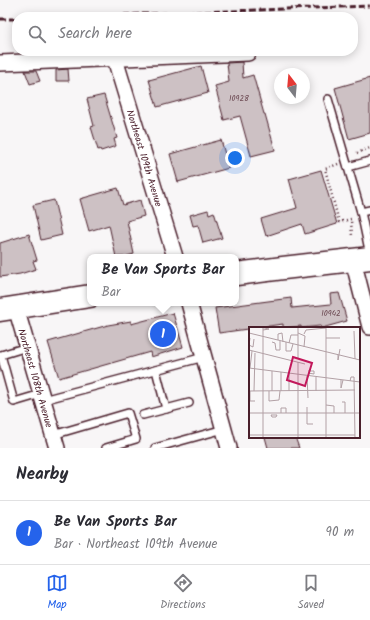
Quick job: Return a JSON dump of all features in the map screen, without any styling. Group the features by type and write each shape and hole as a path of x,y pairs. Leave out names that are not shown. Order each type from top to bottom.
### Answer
{"main road":[{"path":"239,274 364,258"},
{"path":"8,309 87,296"}],"street":[{"path":"0,63 182,56"},
{"name":"Northeast 109th Avenue","path":"115,59 174,254"},
{"path":"364,258 370,327"},
{"path":"190,306 229,448"},
{"name":"Northeast 108th Avenue","path":"8,309 27,347 55,442"}],"lane":[{"path":"328,99 361,212 364,258"},
{"path":"348,164 370,161"},
{"path":"361,212 370,210"},
{"path":"27,347 1,355 14,402 42,397 156,370 204,357"},
{"path":"156,370 166,409"},
{"path":"143,415 189,403"},
{"path":"55,442 128,413 136,439 106,448"},
{"path":"155,448 224,429"}],"path":[{"path":"352,237 351,219 339,222 324,169 348,164 358,152 370,148"}],"building":[{"path":"242,62 243,78 253,75 275,150 251,156 240,116 224,120 215,86 229,82 227,63"},
{"path":"201,66 208,93 157,107 149,80"},
{"path":"68,69 69,81 56,81 56,70"},
{"path":"25,71 36,71 40,81 30,84"},
{"path":"370,78 370,133 349,139 335,88"},
{"path":"104,95 117,138 114,139 116,146 101,151 100,149 98,150 91,127 94,126 87,99"},
{"path":"221,140 229,168 178,182 170,154"},
{"path":"321,170 337,224 305,234 302,224 266,236 261,219 297,208 289,179"},
{"path":"118,188 123,205 140,200 144,216 127,221 134,254 115,254 109,225 89,231 80,199"},
{"path":"54,200 62,235 41,240 33,205"},
{"path":"208,210 209,214 214,212 222,238 203,243 198,225 193,226 190,215"},
{"path":"29,234 37,260 33,261 36,269 20,274 0,277 0,243"},
{"path":"339,293 347,321 326,327 283,327 283,324 249,327 249,329 219,333 215,308 291,298 292,308 331,304 330,294"},
{"path":"173,313 183,347 151,357 150,352 59,378 48,342 108,325 131,321 131,324"},
{"path":"265,438 295,438 299,448 268,448"}],"railway":[{"path":"201,12 370,6"},
{"path":"0,19 12,19"}],"place":[{"name":"Be Van Sports Bar","path":"163,334"}]}
